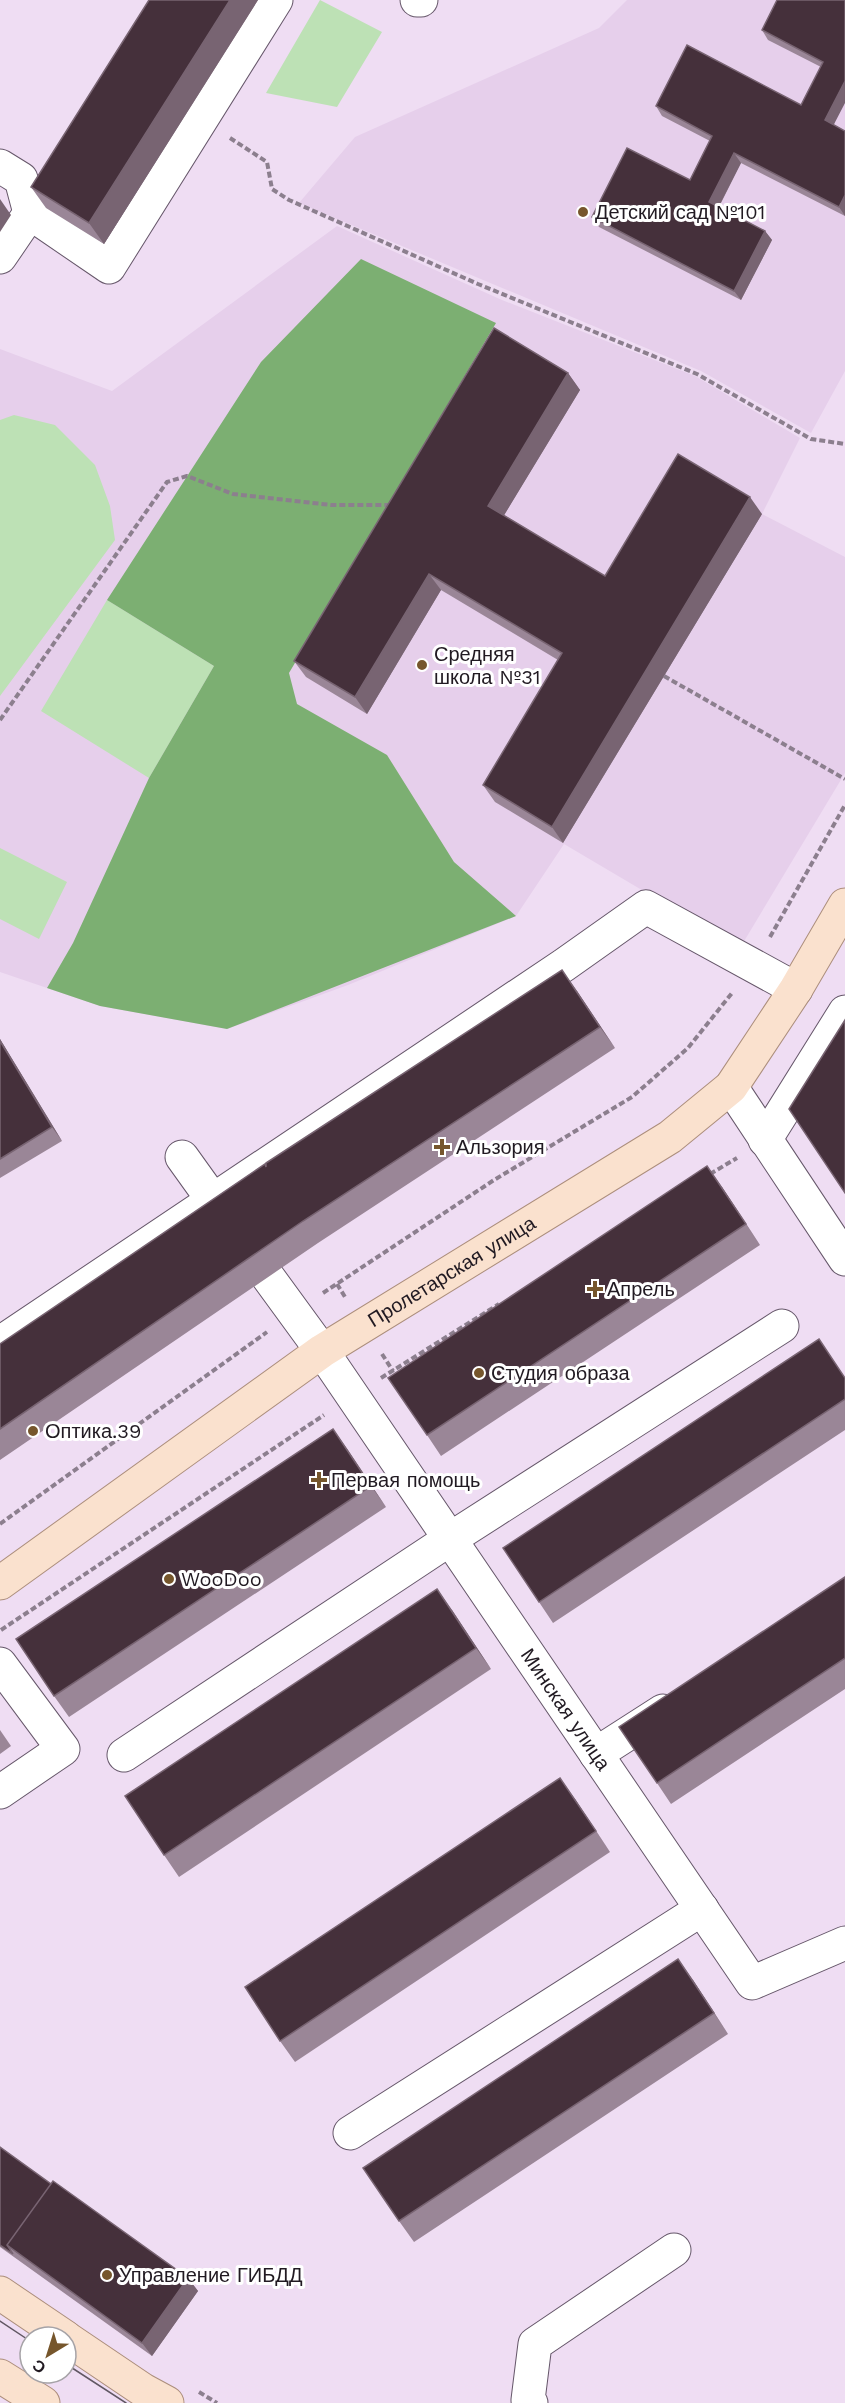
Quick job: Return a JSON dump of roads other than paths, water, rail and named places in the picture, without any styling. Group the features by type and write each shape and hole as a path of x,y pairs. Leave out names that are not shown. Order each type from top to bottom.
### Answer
{"main road":[{"name":"Пролетарская улица","path":"0,1583 322,1351 670,1137 731,1087 796,989 845,905"},
{"path":"0,2293 47,2325"},
{"path":"78,2346 142,2390 167,2403"},
{"path":"0,2376 43,2403"}],"street":[{"path":"0,166 21,179 30,213 109,267 276,0"},
{"path":"0,257 30,213"},
{"path":"0,1344 220,1210 646,907 796,989"},
{"path":"765,1140 845,1012"},
{"path":"731,1087 845,1259"},
{"path":"182,1157 220,1210"},
{"name":"Минская улица","path":"268,1276 322,1351 752,1983 845,1943"},
{"path":"124,1755 450,1539 782,1326"},
{"path":"0,1664 63,1749 0,1792"},
{"path":"596,1754 686,1696"},
{"path":"350,2133 702,1909"},
{"path":"531,2403 528,2400 535,2344 674,2250"}],"tram line":[{"path":"0,2321 18,2333"},
{"path":"78,2372 126,2403"}],"place":[{"name":"Детский сад №101","path":"583,212"},
{"name":"Средняя школа №31","path":"422,665"},
{"name":"Альзория","path":"442,1147"},
{"name":"Апрель","path":"595,1289"},
{"name":"Студия образа","path":"479,1373"},
{"name":"Оптика.39","path":"33,1431"},
{"name":"Первая помощь","path":"319,1480"},
{"name":"WooDoo","path":"169,1579"},
{"name":"Управление ГИБДД","path":"107,2275"}]}
